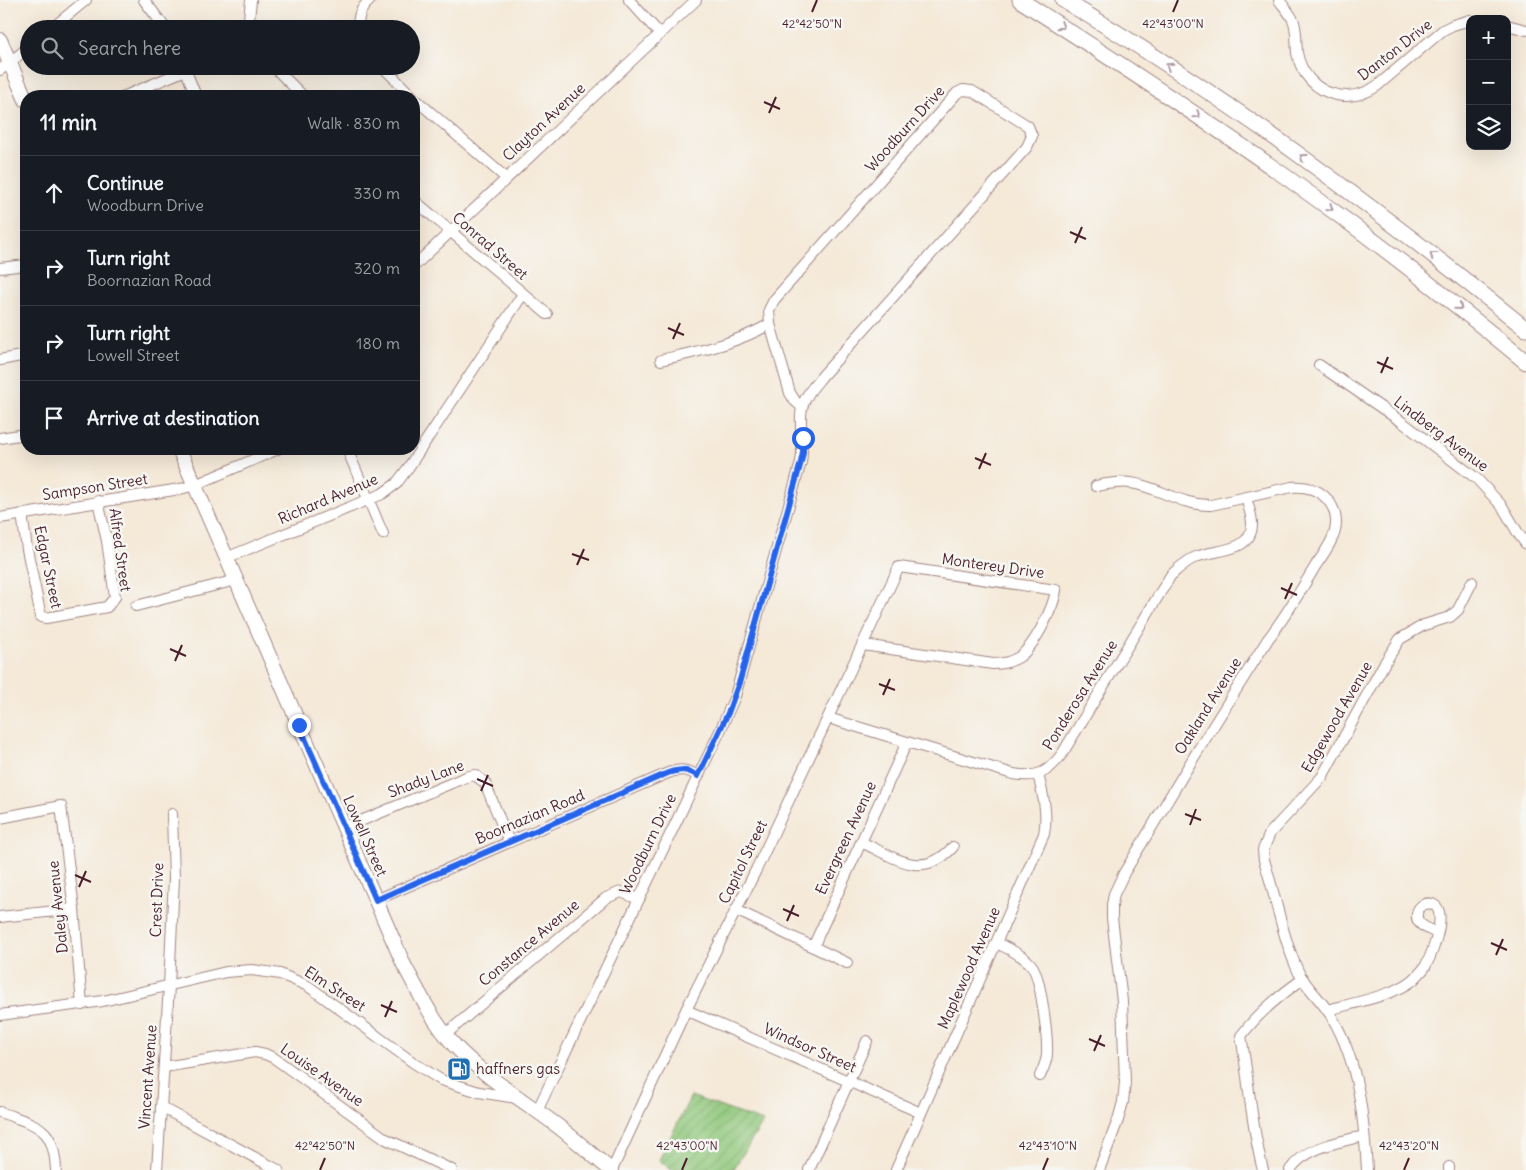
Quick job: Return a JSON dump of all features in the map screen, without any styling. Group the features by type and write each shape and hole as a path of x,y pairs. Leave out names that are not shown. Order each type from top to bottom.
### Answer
{"highway":[{"path":"1020,0 1180,104 1338,214 1448,298 1526,362"},
{"path":"1063,0 1208,92 1292,149 1425,248 1526,329"}],"main road":[{"path":"0,40 5,66 20,90"},
{"name":"Lowell Street","path":"182,455 404,965 421,998 446,1034 466,1056 611,1170"}],"street":[{"path":"62,20 86,0"},
{"path":"144,0 159,20"},
{"path":"249,20 252,0"},
{"path":"358,20 361,9 370,0"},
{"path":"629,0 660,34"},
{"name":"Clayton Avenue","path":"420,260 696,0"},
{"name":"Danton Drive","path":"1279,0 1291,15 1297,52 1303,70 1317,87 1335,95 1346,96 1368,92 1443,30 1466,21"},
{"path":"1511,27 1526,30"},
{"path":"5,66 20,54"},
{"path":"138,90 172,75"},
{"path":"190,75 194,90"},
{"path":"282,75 297,90"},
{"path":"391,75 406,90"},
{"name":"Woodburn Drive","path":"537,1110 728,713 740,680 801,462 804,445 801,419 802,408 807,396 823,375 1028,147 1032,139 1030,128 972,91 963,90 957,93 774,300 769,310 770,324 790,393 802,408"},
{"path":"420,103 506,178"},
{"name":"Conrad Street","path":"420,205 547,314"},
{"path":"0,268 20,265"},
{"name":"Richard Avenue","path":"420,449 524,294"},
{"path":"661,360 734,342 770,324"},
{"path":"0,360 20,356"},
{"name":"Lindberg Avenue","path":"1319,365 1402,422 1477,479 1502,506 1526,544"},
{"path":"0,438 20,435"},
{"name":"Sampson Street","path":"0,518 180,489 195,485 264,455"},
{"path":"349,455 383,534"},
{"name":"Richard Avenue","path":"226,558 389,489 402,476 416,455"},
{"name":"Oakland Avenue","path":"1096,486 1122,482 1136,483 1184,501 1202,505 1246,498 1292,487 1310,488 1320,493 1329,502 1334,512 1335,529 1332,540 1281,623 1268,639 1197,752 1124,873 1114,894 1112,918 1122,1001 1125,1082 1123,1102 1118,1120 1099,1170"},
{"name":"Ponderosa Avenue","path":"1038,774 1050,768 1062,754 1171,575 1197,557 1236,547 1248,538 1252,525 1246,498"},
{"name":"Alfred Street","path":"98,501 107,541 115,597 111,603"},
{"name":"Edgar Street","path":"22,514 41,617 46,618 94,610 107,607 111,603"},
{"name":"Capitol Street","path":"611,1170 899,567"},
{"name":"Monterey Drive","path":"862,645 993,664 1005,663 1019,657 1029,647 1055,599 1056,590 899,567"},
{"path":"136,606 236,580"},
{"name":"Edgewood Avenue","path":"1367,1170 1359,1098 1352,1065 1343,1037 1327,1010 1303,979 1287,941 1264,860 1263,850 1270,833 1322,777 1384,664 1400,639 1424,625 1450,617 1458,610 1472,582"},
{"path":"828,718 1013,774 1027,776 1038,774"},
{"name":"Evergreen Avenue","path":"813,946 907,742"},
{"name":"Boornazian Road","path":"376,900 675,771 686,770 698,776"},
{"name":"Maplewood Avenue","path":"896,1170 1044,834 1046,810 1038,774"},
{"name":"Shady Lane","path":"344,828 466,777 475,776 486,783 509,842"},
{"name":"Daley Avenue","path":"0,818 61,806 74,909 82,1005"},
{"name":"Crest Drive","path":"169,986 174,878 172,814"},
{"path":"861,842 912,865 932,863 954,847"},
{"name":"Constance Avenue","path":"446,1034 606,898 621,892 639,899"},
{"path":"0,918 74,909"},
{"path":"736,910 847,963"},
{"path":"1327,1010 1393,991 1409,983 1421,972 1427,963 1437,933"},
{"path":"997,943 1023,958 1035,970 1041,996 1047,1054 1040,1076"},
{"name":"Elm Street","path":"0,1015 82,1005 226,972 252,970 280,974 294,979 322,995 414,1063 441,1080 479,1092 520,1099"},
{"path":"1263,1170 1252,1120 1249,1085 1241,1036 1251,1022 1268,1006 1303,979"},
{"name":"Vincent Avenue","path":"157,1170 169,986"},
{"name":"Windsor Street","path":"686,1010 921,1113"},
{"path":"809,1170 868,1041"},
{"name":"Louise Avenue","path":"164,1067 255,1052 265,1054 290,1069 386,1139 452,1170"},
{"path":"161,1107 278,1170"},
{"path":"0,1112 36,1126 48,1135 54,1149 56,1170"},
{"path":"1290,1170 1305,1155 1329,1145 1364,1136"}],"green space":[{"path":"691,1096 763,1122 733,1170 671,1170 659,1160"}],"place":[{"name":"haffners gas","path":"459,1069"}],"route":[{"path":"299,725 376,900 668,773 686,770 698,776 728,713 740,680 801,462 804,445 803,438"}]}
